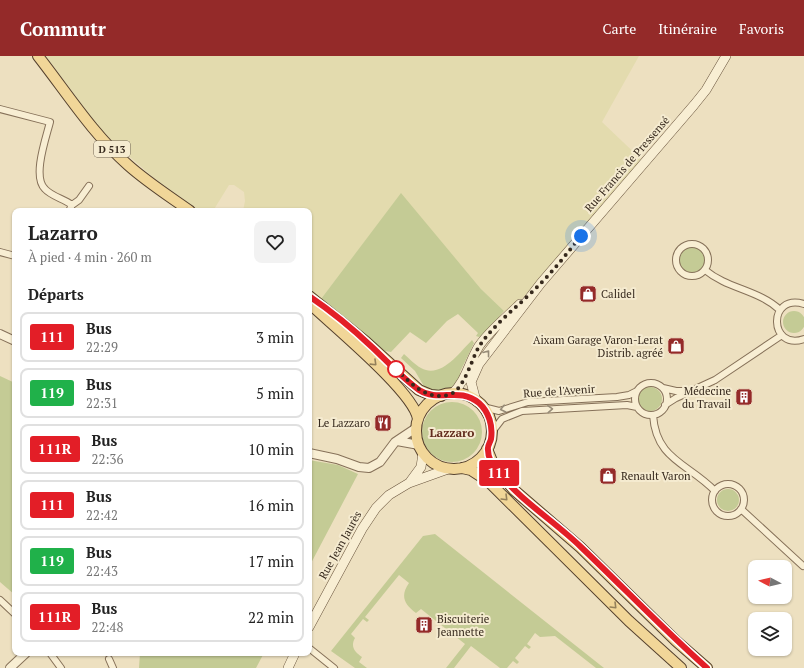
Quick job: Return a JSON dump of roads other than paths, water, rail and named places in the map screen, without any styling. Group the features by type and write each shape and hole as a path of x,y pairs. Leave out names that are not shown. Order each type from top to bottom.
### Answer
{"main road":[{"name":"D 513","path":"38,56 74,106 98,135 128,165 186,208"},
{"name":"Rue Francis de Pressensé","path":"541,283 694,105 706,90 726,56"},
{"path":"452,394 460,385 473,357 485,338 541,283"},
{"path":"462,468 477,461 487,449 492,432 488,416 479,404 471,382 474,372 541,283"},
{"path":"312,298 366,342 419,390 431,395 442,396 460,394 479,404"},
{"path":"312,306 399,388 415,408 421,449 421,467 409,483"},
{"path":"417,424 427,405 442,396"},
{"path":"421,449 434,463 448,468 462,468 471,470 488,481 629,621 681,668"},
{"path":"487,449 494,466 514,490 575,542 676,641 707,668"},
{"name":"Rue Jean Jaurès","path":"312,620 367,519 389,495 409,483 448,468"},
{"path":"288,668 294,656"}],"street":[{"path":"0,109 50,122 39,168 40,183 46,190 63,198 71,208 89,186"},
{"path":"690,244 700,246 707,254 708,265 705,270 702,274 693,277 684,275 680,272 676,263 677,253 680,249 690,244"},
{"path":"0,252 12,255"},
{"path":"705,270 719,281 765,298 780,310"},
{"path":"804,304 797,302 789,303 780,310 776,322 782,335 790,340 804,339"},
{"path":"0,334 12,340"},
{"path":"665,405 690,391 716,380 782,335"},
{"path":"649,383 656,384 662,388 666,393 665,405 661,412 653,415 647,414 637,407 635,399 637,391 642,386 649,383"},
{"path":"662,388 676,391 690,391"},
{"name":"Rue de l'Avenir","path":"479,404 499,410 528,402 617,397 629,395 637,391"},
{"name":"Rue de l'Avenir","path":"492,432 502,419 515,413 529,410 627,405 637,407"},
{"path":"653,415 655,433 665,451 715,492"},
{"path":"312,454 337,458 359,467 369,468 380,462 389,448 417,424"},
{"path":"397,441 421,449"},
{"path":"723,485 733,485 738,487 744,495 741,509 732,515 722,515 718,512 712,500 715,492 723,485"},
{"path":"741,509 803,566"},
{"path":"0,600 12,611"},
{"path":"312,650 334,668"},
{"path":"10,668 23,656"},
{"path":"52,656 61,668"},
{"path":"109,659 113,668"}],"place":[{"name":"Calidel","path":"588,294"},
{"name":"Aixam Garage Varon-Lerat Distrib. agréé","path":"676,346"},
{"name":"Médecine du Travail","path":"744,397"},
{"name":"Le Lazzaro","path":"383,423"},
{"name":"Renault Varon","path":"608,476"},
{"name":"Biscuiterie Jeannette","path":"424,625"}],"district":[{"name":"Lazzaro","path":"452,432"}]}
